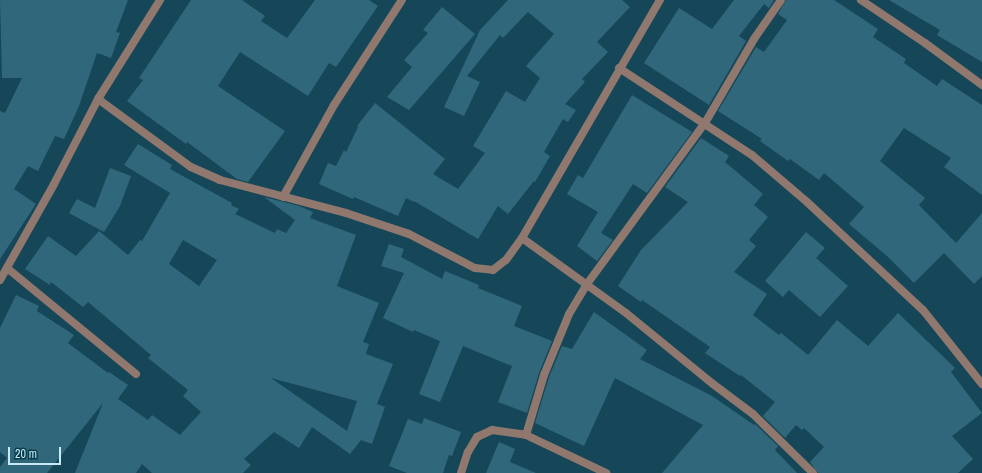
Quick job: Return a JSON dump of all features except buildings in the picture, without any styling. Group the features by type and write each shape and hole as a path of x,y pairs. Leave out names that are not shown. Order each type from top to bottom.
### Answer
{"street":[{"path":"0,280 54,184 98,99 160,0"},
{"path":"283,197 334,105 402,0"},
{"path":"98,99 191,167 220,180 346,213 409,234 475,268 493,270 506,260 522,238 660,0"},
{"path":"526,435 544,374 569,314 587,284 704,123 754,39 781,0"},
{"path":"861,0 925,43 982,85"},
{"path":"620,68 752,155 857,247 923,310 982,384"},
{"path":"522,238 626,313 713,384 753,414 813,473"},
{"path":"7,268 136,374"},
{"path":"461,473 468,452 477,437 492,430 526,435 606,473"}]}
